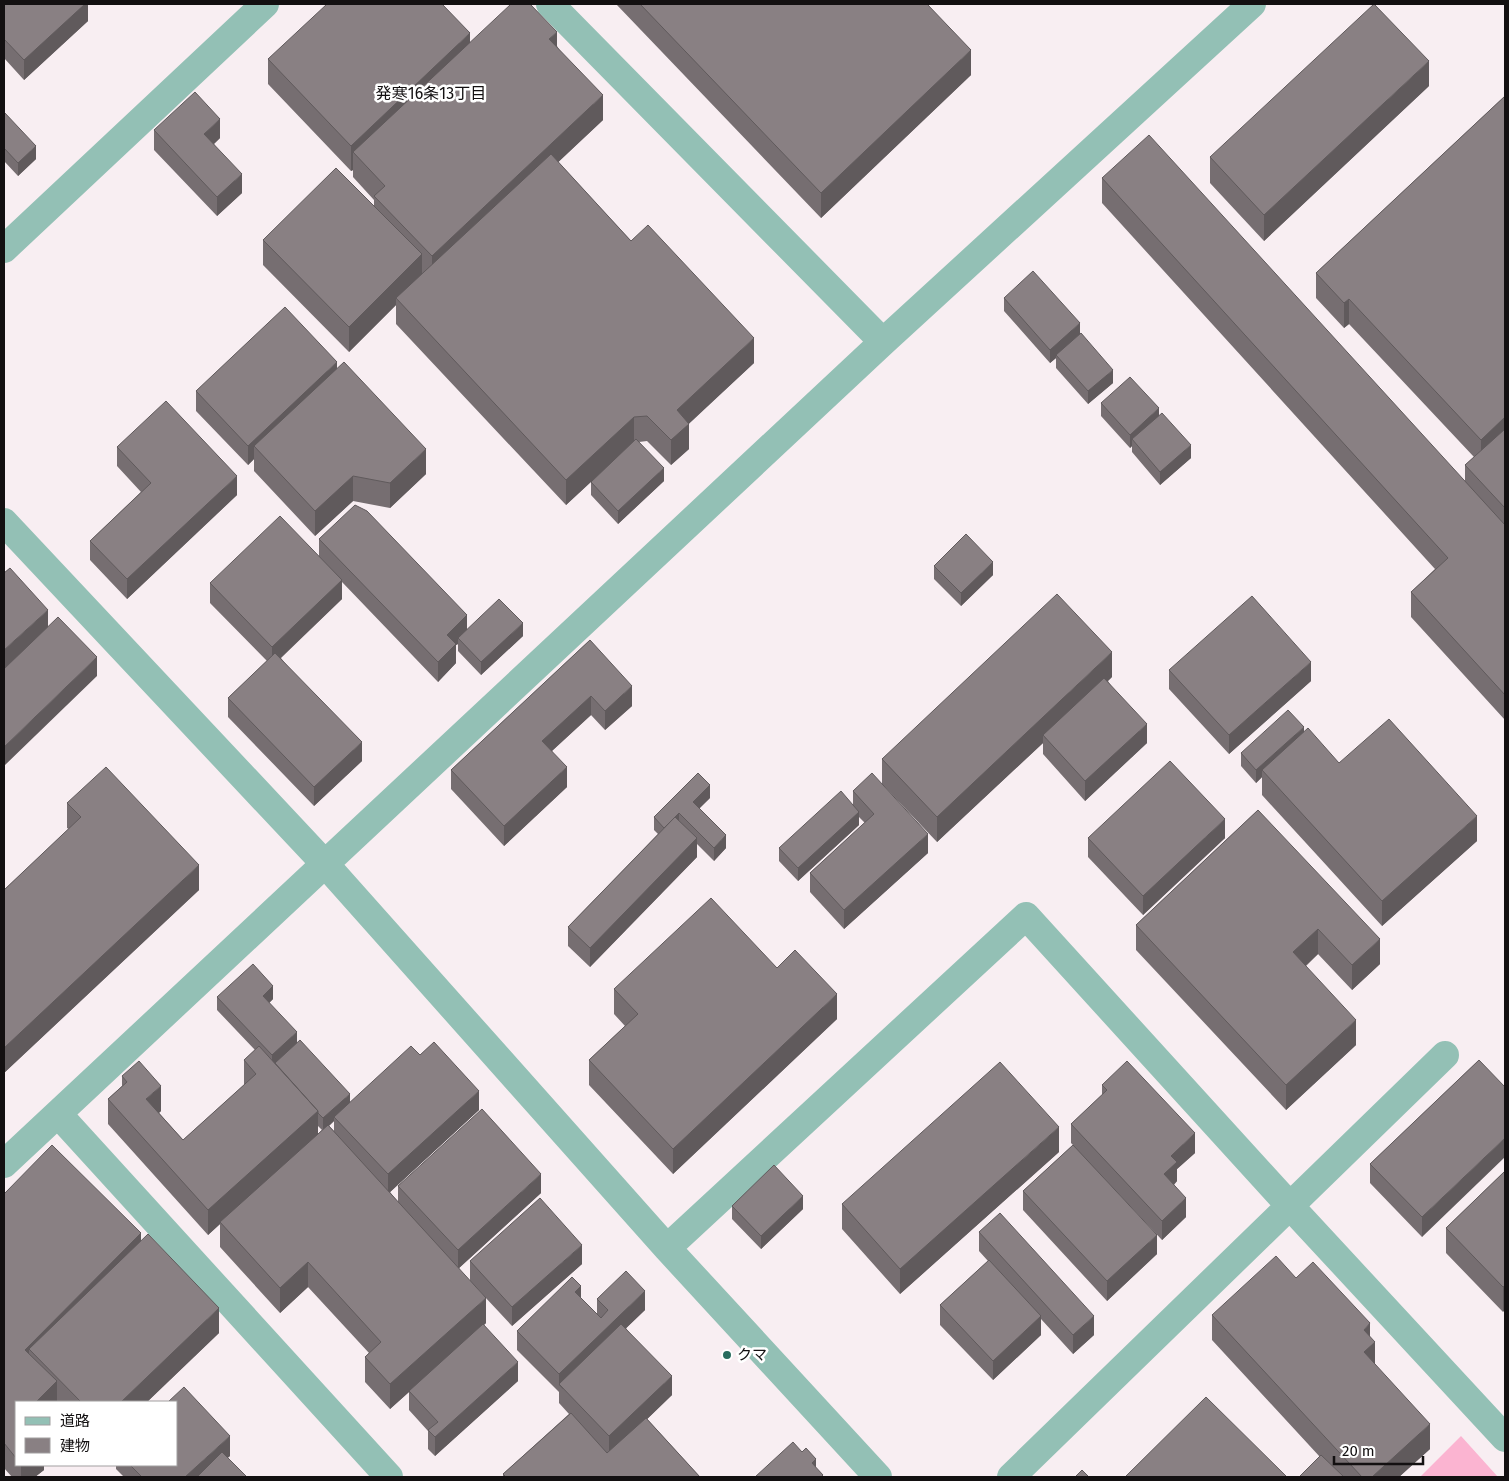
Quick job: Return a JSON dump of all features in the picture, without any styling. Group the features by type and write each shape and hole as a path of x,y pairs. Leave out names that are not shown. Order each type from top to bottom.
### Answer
{"street":[{"path":"4,249 265,4"},
{"path":"550,4 883,342"},
{"path":"4,1164 326,865 883,342 1252,4"},
{"path":"4,522 326,865 668,1248 878,1477"},
{"path":"668,1248 1026,916 1290,1206 1505,1438"},
{"path":"1011,1477 1445,1055"},
{"path":"58,1114 388,1477"}],"shaded area":[{"path":"1461,1436 1498,1477 1420,1477"}],"building":[{"path":"4,4 85,4 24,60 4,39"},
{"path":"327,4 442,4 470,33 351,146 268,59"},
{"path":"511,4 530,4 557,32 549,39 603,95 432,256 374,196 385,186 353,152"},
{"path":"640,4 927,4 971,50 821,193"},
{"path":"1374,4 1429,61 1264,215 1210,157"},
{"path":"195,92 220,119 204,134 242,174 217,197 154,130"},
{"path":"1505,96 1505,417 1481,440 1349,299 1344,303 1316,273"},
{"path":"4,112 36,146 18,163 4,148"},
{"path":"1149,135 1505,525 1505,695 1411,592 1448,558 1102,178"},
{"path":"551,154 631,241 648,225 754,338 677,410 689,424 671,440 647,416 634,417 566,480 396,298"},
{"path":"336,168 422,254 349,327 263,240"},
{"path":"1033,271 1080,323 1050,350 1004,298"},
{"path":"285,307 337,362 248,446 196,391"},
{"path":"1081,333 1113,370 1088,391 1056,355"},
{"path":"344,362 426,449 390,483 353,476 315,511 254,446"},
{"path":"1130,377 1159,408 1130,435 1101,403"},
{"path":"166,401 237,476 127,579 90,541 151,483 117,447"},
{"path":"1162,413 1191,445 1160,472 1132,439"},
{"path":"1505,429 1505,508 1465,465"},
{"path":"636,439 664,468 618,511 591,482"},
{"path":"355,505 367,511 467,615 447,635 456,644 438,662 319,539"},
{"path":"280,516 342,580 272,647 210,583"},
{"path":"966,534 993,562 961,593 934,566"},
{"path":"10,568 48,610 4,650 4,573"},
{"path":"1057,594 1112,652 937,817 882,759"},
{"path":"1252,596 1311,662 1229,735 1169,670"},
{"path":"499,599 523,623 481,662 458,638"},
{"path":"58,617 97,657 4,747 4,669"},
{"path":"590,640 632,686 605,711 591,696 542,741 567,767 504,826 451,770"},
{"path":"275,653 362,742 314,787 228,698"},
{"path":"1104,678 1147,724 1085,781 1043,735"},
{"path":"1288,710 1304,727 1256,770 1241,753"},
{"path":"1389,719 1477,816 1382,901 1262,770 1308,728 1339,763"},
{"path":"1170,761 1225,819 1143,896 1088,838"},
{"path":"106,767 199,865 4,1048 4,890 81,817 67,803"},
{"path":"698,773 710,785 693,802 726,835 714,848 679,813 664,828 654,817"},
{"path":"872,773 928,834 844,910 810,873 874,814 853,791"},
{"path":"841,791 859,812 798,868 779,848"},
{"path":"1258,810 1380,939 1352,965 1318,929 1293,952 1356,1020 1286,1085 1136,925"},
{"path":"675,817 697,838 590,948 568,927"},
{"path":"711,898 777,968 795,950 837,994 673,1149 589,1060 638,1014 614,989"},
{"path":"253,964 273,986 263,996 297,1032 272,1055 217,997"},
{"path":"300,1040 350,1094 323,1118 275,1063"},
{"path":"434,1042 479,1091 388,1174 334,1117 411,1046 420,1055"},
{"path":"259,1046 318,1111 208,1210 108,1099 127,1082 122,1076 139,1061 161,1086 146,1099 183,1140 256,1074 244,1060"},
{"path":"1479,1060 1505,1087 1505,1138 1422,1217 1370,1164"},
{"path":"1127,1061 1195,1133 1171,1156 1177,1162 1164,1174 1186,1198 1162,1221 1071,1124 1107,1090 1102,1085"},
{"path":"1000,1062 1059,1127 900,1269 842,1204"},
{"path":"482,1109 541,1174 458,1250 398,1186"},
{"path":"328,1125 486,1298 390,1384 365,1357 381,1342 308,1262 280,1288 220,1222"},
{"path":"52,1145 141,1233 25,1350 57,1381 37,1401 15,1401 15,1457 4,1443 4,1194"},
{"path":"1073,1145 1157,1235 1107,1281 1023,1191"},
{"path":"774,1165 803,1196 761,1236 732,1206"},
{"path":"1505,1171 1505,1285 1503,1287 1446,1228"},
{"path":"540,1198 582,1245 512,1307 470,1261"},
{"path":"1000,1213 1094,1316 1073,1335 979,1232"},
{"path":"148,1234 219,1308 122,1401 80,1401 29,1349"},
{"path":"1276,1256 1296,1278 1313,1262 1370,1323 1364,1330 1375,1342 1364,1352 1430,1424 1372,1477 1362,1477 1212,1315"},
{"path":"989,1260 1041,1316 993,1361 940,1305"},
{"path":"626,1271 645,1291 559,1374 517,1331 572,1277 581,1286 575,1292 601,1318 608,1310 597,1299"},
{"path":"483,1324 518,1362 435,1437 428,1430 438,1422 409,1391"},
{"path":"621,1324 672,1376 609,1436 559,1384"},
{"path":"184,1387 230,1436 185,1477 142,1477 131,1466 178,1466 178,1401 169,1401"},
{"path":"1206,1397 1287,1477 1125,1477"},
{"path":"571,1413 607,1453 646,1418 700,1477 506,1477 503,1474"},
{"path":"793,1442 802,1452 806,1448 816,1459 812,1463 823,1475 821,1477 755,1477"},
{"path":"222,1452 247,1477 197,1477"},
{"path":"1321,1455 1344,1477 1299,1477"},
{"path":"1082,1470 1089,1477 1075,1477"}],"place":[{"name":"クマ","path":"727,1355"}],"district":[{"name":"発寒16条13丁目","path":"431,93"}]}
